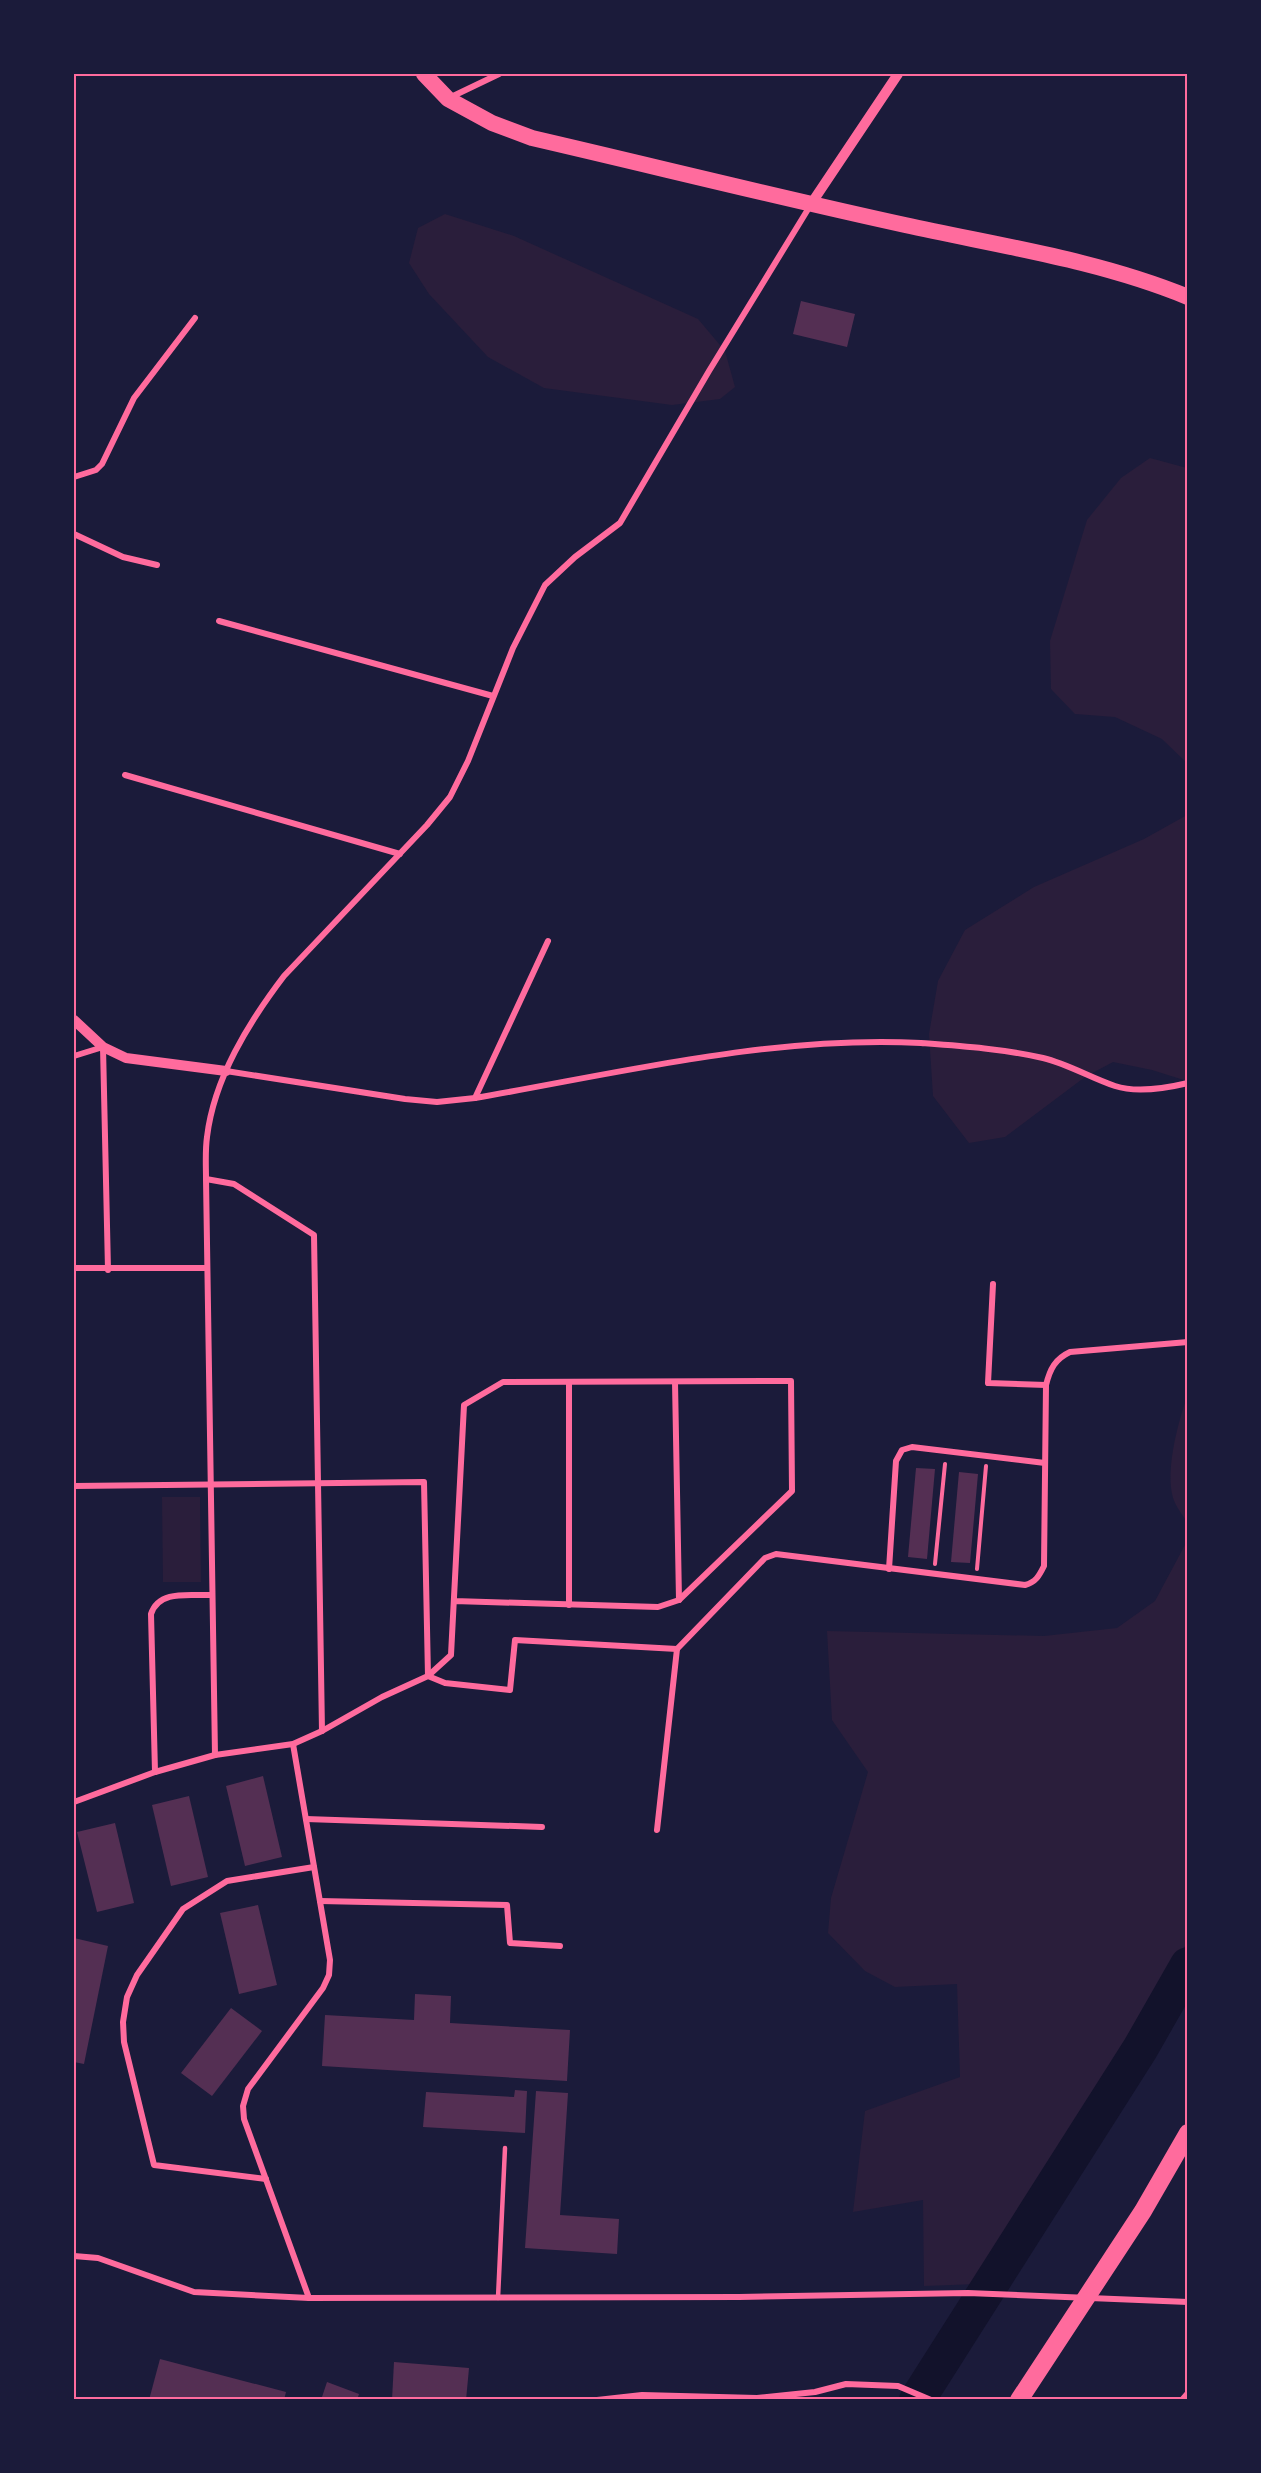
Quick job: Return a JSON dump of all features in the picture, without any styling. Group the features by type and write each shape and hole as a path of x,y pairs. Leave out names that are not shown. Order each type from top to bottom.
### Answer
{"highway":[{"path":"424,74 448,99 492,123 532,138 811,204 1104,269 1159,285 1188,297"},
{"path":"1019,2400 1143,2211 1188,2133"}],"street":[{"path":"448,99 499,74"},
{"path":"215,1755 206,1179 208,1129 226,1071 265,1001 284,976 450,797 468,761 513,648 544,585 575,556 620,523 709,370 811,204 898,74"},
{"path":"74,477 96,470 102,464 134,398 195,318"},
{"path":"74,534 123,557 158,565"},
{"path":"219,621 493,696"},
{"path":"125,775 399,854"},
{"path":"474,1098 548,941"},
{"path":"74,1020 103,1047 126,1058 437,1102 474,1098 718,1056 847,1042 922,1043 1020,1054 1045,1059 1118,1087 1148,1088 1188,1083"},
{"path":"74,1056 103,1047"},
{"path":"103,1047 108,1270"},
{"path":"206,1179 234,1185 314,1234 322,1731"},
{"path":"74,1268 207,1269"},
{"path":"993,1284 988,1383 1046,1385"},
{"path":"657,1830 677,1649 765,1558 776,1554 1025,1585 1034,1582 1040,1576 1044,1566 1046,1385 1053,1364 1060,1356 1070,1352 1188,1342"},
{"path":"74,1802 155,1772 215,1755 293,1744 322,1731 382,1697 428,1676 451,1655 464,1405 503,1382 790,1381 792,1491 679,1600 658,1607 454,1601"},
{"path":"675,1382 679,1600"},
{"path":"569,1383 569,1605"},
{"path":"889,1569 898,1455 902,1450 912,1447 1046,1463"},
{"path":"74,1486 424,1482 428,1676"},
{"path":"155,1772 151,1614 154,1605 167,1596 212,1595"},
{"path":"428,1676 445,1683 510,1690 515,1640 677,1649"},
{"path":"293,1744 330,1960 329,1975 323,1988 248,2089 243,2106 244,2119 309,2298"},
{"path":"306,1820 543,1827"},
{"path":"266,2178 154,2165 124,2042 123,2022 127,1997 137,1975 183,1909 227,1881 314,1867"},
{"path":"320,1901 507,1905 510,1943 560,1946"},
{"path":"74,2256 98,2258 194,2292 309,2298 968,2293 1188,2302"},
{"path":"597,2400 642,2395 757,2398 815,2392 846,2384 898,2386 931,2399"},
{"path":"1182,2400 1188,2393"}],"lane":[{"path":"498,2298 505,2148"}],"path":[{"path":"934,1574 946,1451"},
{"path":"976,1579 987,1456"}],"shaded area":[{"path":"445,214 514,236 698,319 725,351 735,387 720,399 672,405 544,388 488,357 429,294 409,263 418,228"},
{"path":"1150,458 1187,468 1187,763 1162,739 1115,717 1075,714 1051,689 1050,641 1087,520 1121,478"},
{"path":"1187,815 1187,1081 1152,1070 1113,1062 1085,1077 1005,1137 969,1143 933,1096 929,1034 938,981 965,930 1034,887 1144,839"},
{"path":"1187,1397 1187,1522 1175,1503 1172,1492 1171,1465 1176,1435"},
{"path":"162,1497 200,1497 201,1582 163,1582"},
{"path":"1186,1543 1187,1942 1129,2055 1090,2110 979,2284 924,2286 923,2200 853,2212 865,2111 960,2077 957,1984 895,1987 865,1971 828,1933 831,1898 868,1772 832,1720 827,1631 1044,1636 1117,1628 1155,1601"}],"building":[{"path":"801,301 855,314 847,347 793,334"},
{"path":"916,1468 935,1469 927,1559 908,1557"},
{"path":"959,1472 978,1474 970,1563 951,1562"},
{"path":"263,1776 282,1857 245,1866 226,1786"},
{"path":"189,1796 208,1877 171,1886 152,1805"},
{"path":"115,1823 134,1903 97,1912 77,1832"},
{"path":"258,1905 277,1985 239,1994 220,1913"},
{"path":"74,1938 108,1946 84,2064 74,2062"},
{"path":"415,1994 451,1996 450,2023 570,2030 567,2081 322,2066 325,2015 414,2020"},
{"path":"231,2008 262,2031 212,2096 181,2073"},
{"path":"515,2090 527,2091 525,2133 423,2127 426,2092 514,2097"},
{"path":"536,2091 568,2093 560,2215 619,2219 617,2254 525,2248"},
{"path":"160,2359 286,2392 284,2400 149,2400"},
{"path":"394,2362 469,2368 466,2400 392,2400"},
{"path":"327,2382 359,2394 357,2400 321,2400"}],"waterway":[{"path":"917,2400 1140,2049 1188,1965"}]}
